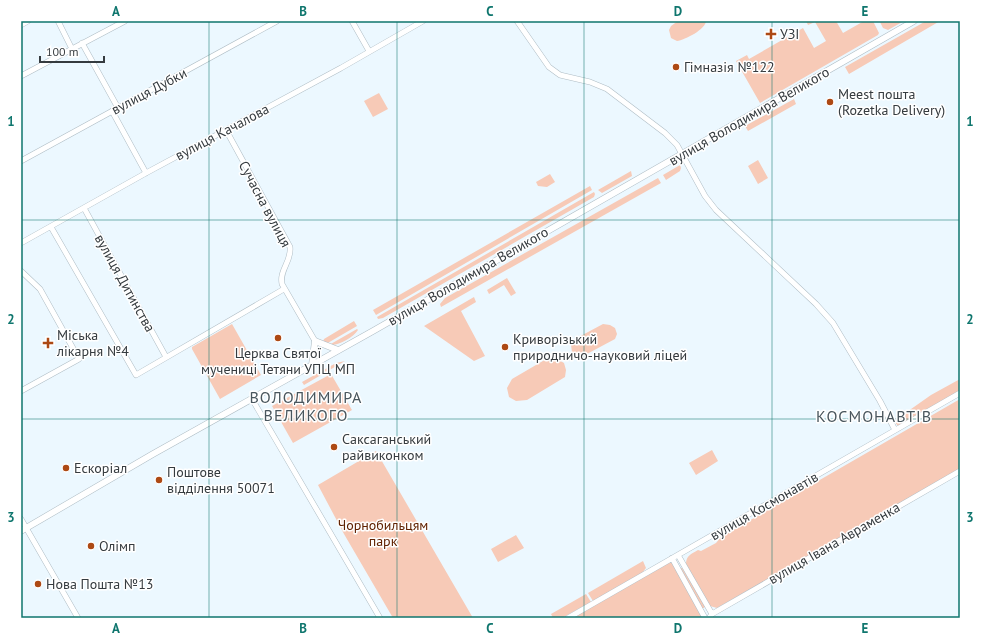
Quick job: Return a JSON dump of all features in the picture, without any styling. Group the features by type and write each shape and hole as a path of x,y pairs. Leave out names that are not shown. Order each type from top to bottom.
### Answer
{"main road":[{"name":"вулиця Володимира Великого","path":"24,530 914,21"},
{"path":"312,365 315,341 338,350"}],"street":[{"path":"21,25 28,21"},
{"path":"58,21 72,49"},
{"path":"21,76 125,21"},
{"name":"вулиця Дубки","path":"21,161 277,21"},
{"path":"352,21 369,51"},
{"name":"вулиця Качалова","path":"21,243 423,21"},
{"path":"517,21 554,72 607,89 666,133 677,146 705,196 716,210 816,304 834,323 880,401 895,430"},
{"path":"82,43 118,108"},
{"path":"112,111 146,173"},
{"name":"Сучасна вулиця","path":"226,130 290,247 290,257 281,273 282,284 315,341"},
{"name":"вулиця Дитинства","path":"84,208 166,357"},
{"path":"51,227 136,375 284,289"},
{"path":"21,271 40,289 80,359 21,391"},
{"name":"вулиця Космонавтів","path":"568,618 960,393"},
{"path":"252,399 380,618"},
{"name":"вулиця Івана Авраменка","path":"711,616 960,471"},
{"path":"21,519 24,530 78,618"},
{"path":"678,555 711,616"},
{"path":"672,558 705,618"}],"green space":[{"path":"678,21 706,21 699,31 677,41 671,38 669,30 671,26"},
{"path":"806,21 836,21 843,33 864,21 873,21 879,33 878,35 760,103 736,61 747,55 749,59 803,28 814,48 826,41 815,22 808,25"},
{"path":"904,21 888,30 883,28 880,22"},
{"path":"926,21 940,21 849,74 845,67"},
{"path":"379,93 388,109 373,117 364,101"},
{"path":"794,99 796,104 748,131 745,126"},
{"path":"758,160 768,178 758,184 748,166"},
{"path":"680,165 680,171 666,180 663,175"},
{"path":"631,171 632,176 602,193 598,190"},
{"path":"550,174 555,182 547,187 538,186 536,182"},
{"path":"658,178 661,183 441,307 440,304 445,298"},
{"path":"590,186 592,190 376,315 373,310"},
{"path":"594,192 594,197 383,318 378,319 377,317"},
{"path":"507,278 516,293 511,296 504,285 489,294 487,290"},
{"path":"474,297 476,302 461,311 485,356 474,361 424,326"},
{"path":"354,321 357,326 326,344 323,342 324,339"},
{"path":"232,324 261,375 220,399 192,347"},
{"path":"603,324 610,325 615,328 617,334 615,339 585,355 577,356 572,352 571,345 575,339"},
{"path":"357,329 358,330 353,336 345,341 329,345"},
{"path":"548,358 557,359 564,363 566,370 565,377 527,400 516,401 509,397 507,388 512,379"},
{"path":"345,361 304,385 302,382 336,363"},
{"path":"331,374 352,410 293,443 272,406"},
{"path":"960,379 960,392 898,426 894,421 931,395"},
{"path":"960,399 960,470 717,608 710,606 686,564 689,556 698,550 701,551 716,543 721,537"},
{"path":"712,450 718,461 696,475 689,463"},
{"name":"Чорнобильцям парк","path":"376,451 473,618 393,618 344,534 318,485"},
{"path":"516,535 524,548 498,562 491,549"},
{"path":"672,558 705,618 568,618"},
{"path":"643,561 646,568 642,573 593,601 588,593"},
{"path":"681,568 705,606 704,608 702,608"},
{"path":"586,594 591,602 562,618 553,618 551,614"}],"place":[{"name":"УЗІ","path":"771,34"},
{"name":"Гімназія №122","path":"676,67"},
{"name":"Meest пошта (Rozetka Delivery)","path":"830,102"},
{"name":"Церква Святої мучениці Тетяни УПЦ МП","path":"278,338"},
{"name":"Міська лікарня №4","path":"48,343"},
{"name":"Криворізький природничо-науковий ліцей","path":"505,347"},
{"name":"Саксаганський райвиконком","path":"334,447"},
{"name":"Ескоріал","path":"66,468"},
{"name":"Поштове відділення 50071","path":"159,480"},
{"name":"Олімп","path":"91,546"},
{"name":"Нова Пошта №13","path":"38,584"}],"district":[{"name":"ВОЛОДИМИРА ВЕЛИКОГО","path":"306,406"},
{"name":"КОСМОНАВТІВ","path":"874,416"}]}
